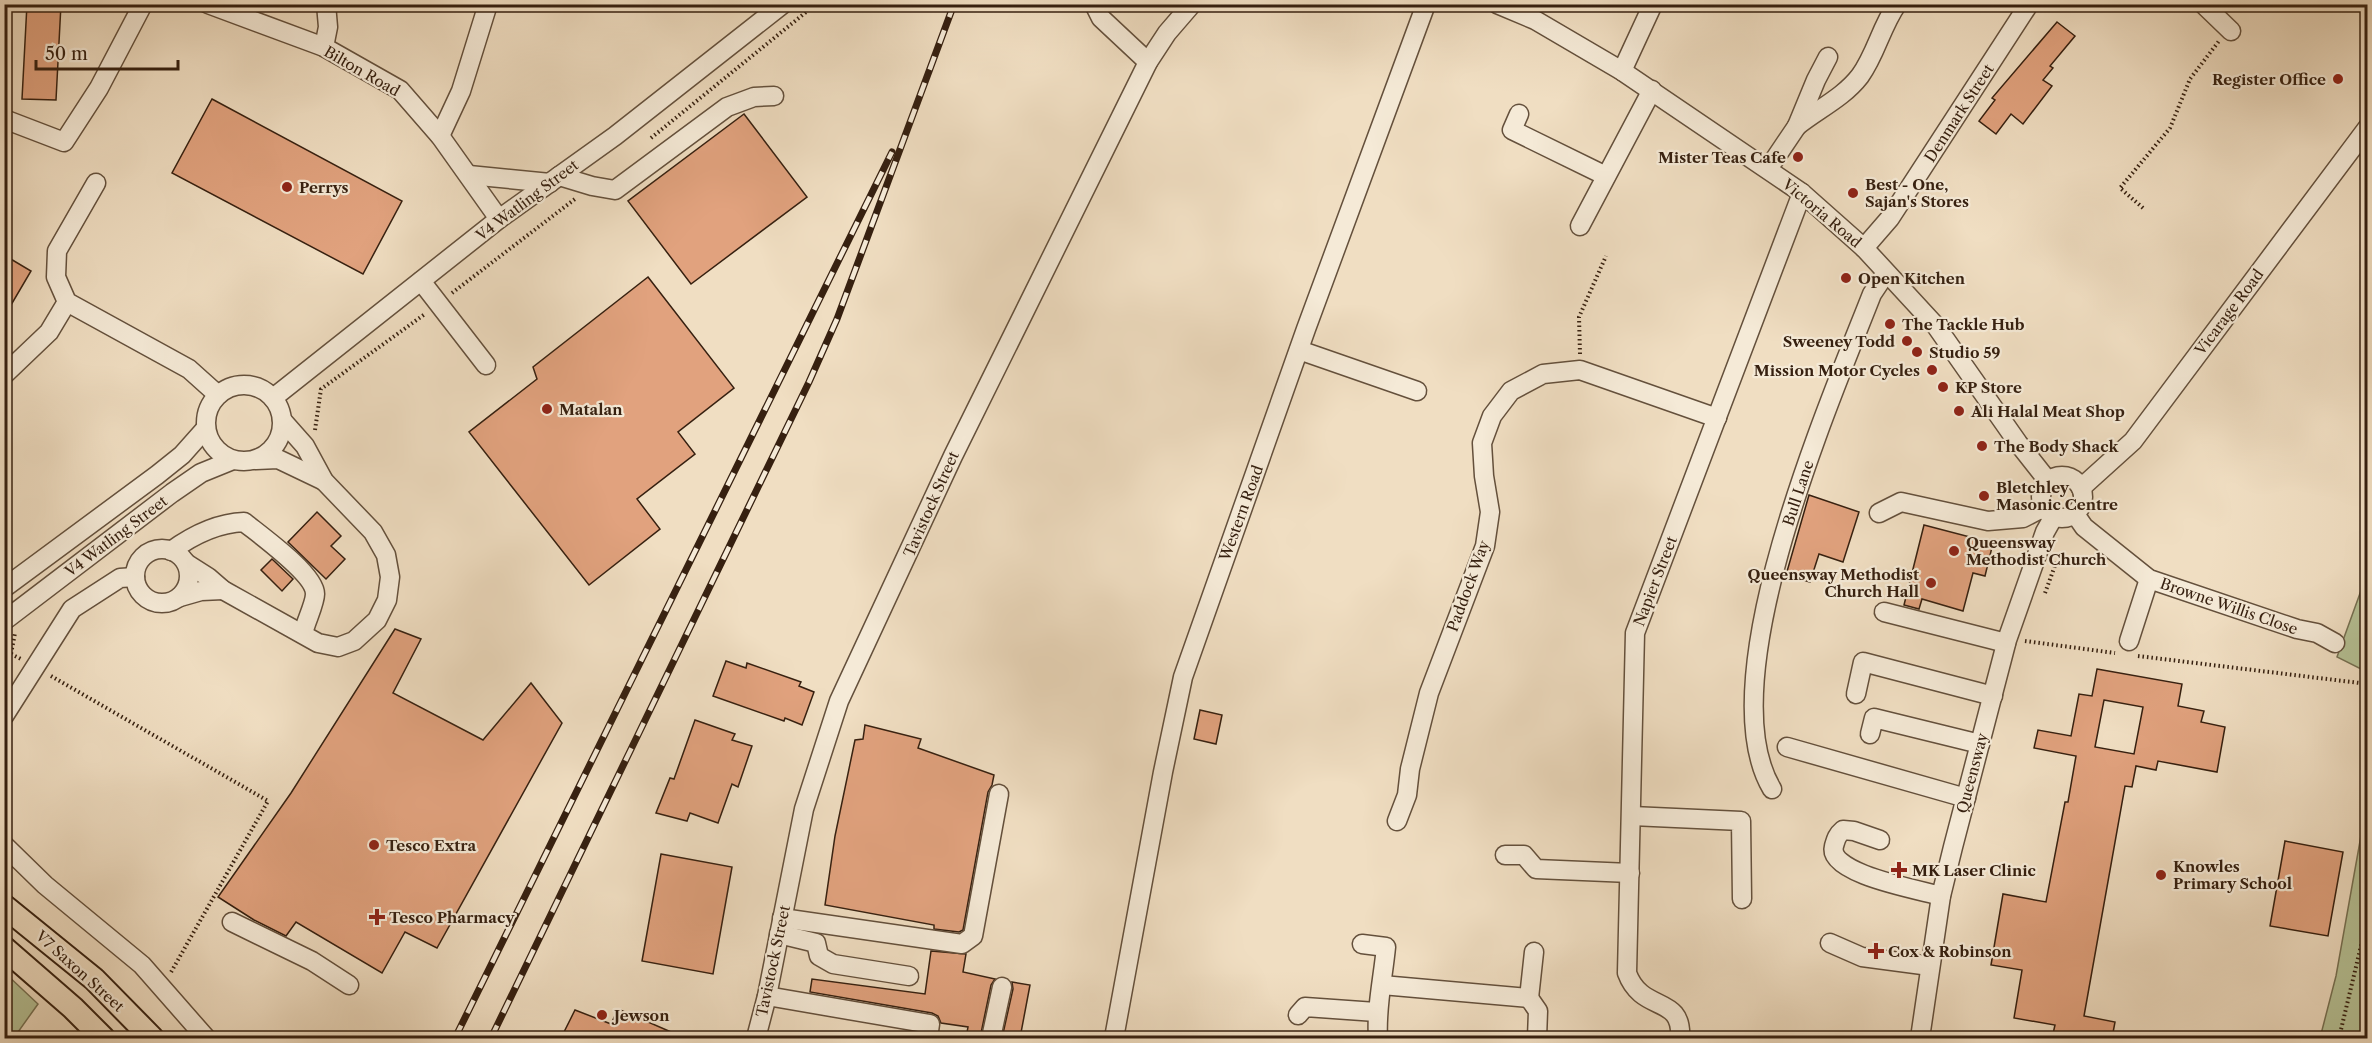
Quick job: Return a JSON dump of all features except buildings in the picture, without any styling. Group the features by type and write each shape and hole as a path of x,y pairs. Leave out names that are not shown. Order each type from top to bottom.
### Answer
{"main road":[{"name":"V7 Saxon Street","path":"4,906 94,979 152,1038"},
{"path":"4,948 74,1008 103,1038"}],"street":[{"path":"4,119 64,142 99,88 143,4"},
{"name":"Bilton Road","path":"208,4 324,47 400,90 440,136 499,219"},
{"path":"324,47 328,27 326,4"},
{"path":"440,136 461,91 488,4"},
{"name":"V4 Watling Street","path":"273,398 499,219 615,136 783,4"},
{"path":"1094,4 1101,18 1148,62"},
{"name":"Tavistock Street","path":"756,1038 767,996 804,809 839,701 953,456 1148,62 1167,33 1192,4"},
{"name":"Western Road","path":"1114,1038 1163,772 1183,677 1299,350 1426,4"},
{"name":"Victoria Road","path":"1497,4 1535,20 1622,71 1802,193 1864,248 1936,326 2018,443 2048,481"},
{"path":"1622,71 1653,4"},
{"path":"1797,126 1815,111 1837,98 1859,77 1869,61 1889,15 1897,4"},
{"name":"Denmark Street","path":"1864,248 1890,218 2029,4"},
{"path":"2203,4 2230,30"},
{"path":"1768,169 1797,126 1828,57"},
{"path":"1580,226 1652,90"},
{"path":"469,175 554,179 615,190 727,107 754,97 774,96"},
{"path":"1519,114 1512,130 1606,176"},
{"name":"Vicarage Road","path":"2081,488 2133,441 2362,148 2367,128"},
{"path":"96,183 57,251 56,277 67,302 189,369 218,395"},
{"name":"Napier Street","path":"1680,1038 1678,1018 1674,1012 1640,994 1634,989 1627,973 1635,633 1802,193"},
{"name":"Bull Lane","path":"1772,789 1762,772 1754,726 1754,678 1776,561 1816,437 1872,294 1887,273"},
{"path":"421,281 486,365"},
{"path":"4,375 49,332 67,302"},
{"path":"1299,350 1417,391"},
{"name":"Paddock Way","path":"1397,821 1407,795 1410,769 1429,693 1485,546 1490,512 1484,476 1482,442 1492,416 1511,391 1543,374 1580,370 1717,418"},
{"path":"256,460 276,445 281,433 282,420 279,408 264,390 240,385 228,388 211,404 207,416 206,428 215,448 233,460 244,462 278,459 324,481"},
{"path":"224,590 201,591 162,604 154,603 140,593 135,577 140,560 146,554 162,549 171,551 224,590 318,643 338,647 354,641 377,620 387,600 390,577 386,555 373,532 324,481 305,446 282,420"},
{"name":"V4 Watling Street","path":"4,588 157,475 182,455 206,428"},
{"name":"V4 Watling Street","path":"13,624 172,493 201,473 233,460"},
{"path":"1879,513 1901,502 1988,521 2023,518 2049,512 2068,517 2074,514 2082,504 2081,488 2076,481 2065,476 2048,481 2041,494 2049,512"},
{"name":"Queensway","path":"1920,1038 1941,896 2006,643 2049,512"},
{"name":"Browne Willis Close","path":"2074,514 2084,527 2149,579 2297,629 2317,633 2335,643"},
{"path":"171,551 188,539 211,529 228,523 244,522 312,582 315,595 303,634"},
{"path":"180,597 189,581 186,562"},
{"path":"4,716 72,609 120,578 135,577"},
{"path":"2126,650 2149,579"},
{"path":"1884,612 2006,643"},
{"path":"1856,694 1863,662 1993,696"},
{"path":"1870,734 1874,718 1980,744"},
{"path":"1787,747 1966,798"},
{"path":"781,926 962,944 973,936 999,795"},
{"path":"1632,816 1741,821 1742,899"},
{"path":"1880,840 1854,831 1843,830 1837,835 1832,852 1835,858 1844,865 1864,875 1941,896"},
{"path":"4,845 45,885 142,965 163,986 206,1038"},
{"path":"1505,855 1524,855 1536,869 1630,873"},
{"path":"232,922 270,938 312,961 349,986"},
{"path":"781,926 816,943 819,956 833,964 909,976"},
{"path":"1830,943 1862,957 1930,966"},
{"path":"1362,944 1386,947 1382,985 1376,1012 1378,1038"},
{"path":"1534,952 1529,998 1538,1011 1538,1038"},
{"path":"1382,985 1529,998"},
{"path":"991,1038 1002,987"},
{"path":"767,996 930,1024 928,1038"},
{"path":"1298,1015 1305,1007 1376,1012"}],"path":[{"path":"645,142 816,4"},
{"path":"2144,208 2120,188 2170,128 2190,79 2230,30"},
{"path":"305,446 314,439 321,389 438,304 592,186"},
{"path":"1580,370 1579,317 1606,256"},
{"path":"2043,597 2057,560"},
{"path":"4,659 10,654 16,633 13,624"},
{"path":"2028,633 2025,642 2126,650 2367,684"},
{"path":"10,654 35,666 267,801 163,986"},
{"path":"2339,1038 2365,929 2367,891"}],"green space":[{"path":"2367,574 2367,672 2337,657"},
{"path":"2367,802 2367,1038 2320,1038 2336,976"},
{"path":"5,973 38,1004 18,1032 21,1038 5,1038"}],"railway":[{"path":"491,1038 809,382 837,319 954,4"},
{"path":"455,1038 892,152"}],"place":[{"name":"Register Office","path":"2338,79"},
{"name":"Mister Teas Cafe","path":"1798,157"},
{"name":"Perrys","path":"287,187"},
{"name":"Best - One, Sajan's Stores","path":"1853,193"},
{"name":"Open Kitchen","path":"1846,278"},
{"name":"The Tackle Hub","path":"1890,324"},
{"name":"Sweeney Todd","path":"1907,341"},
{"name":"Studio 59","path":"1917,352"},
{"name":"Mission Motor Cycles","path":"1932,370"},
{"name":"KP Store","path":"1943,387"},
{"name":"Matalan","path":"547,409"},
{"name":"Ali Halal Meat Shop","path":"1959,411"},
{"name":"The Body Shack","path":"1982,446"},
{"name":"Bletchley Masonic Centre","path":"1984,496"},
{"name":"Queensway Methodist Church","path":"1954,551"},
{"name":"Queensway Methodist Church Hall","path":"1931,583"},
{"name":"Tesco Extra","path":"374,845"},
{"name":"MK Laser Clinic","path":"1899,870"},
{"name":"Knowles Primary School","path":"2161,875"},
{"name":"Tesco Pharmacy","path":"377,917"},
{"name":"Cox & Robinson","path":"1876,951"},
{"name":"Jewson","path":"602,1015"}]}
